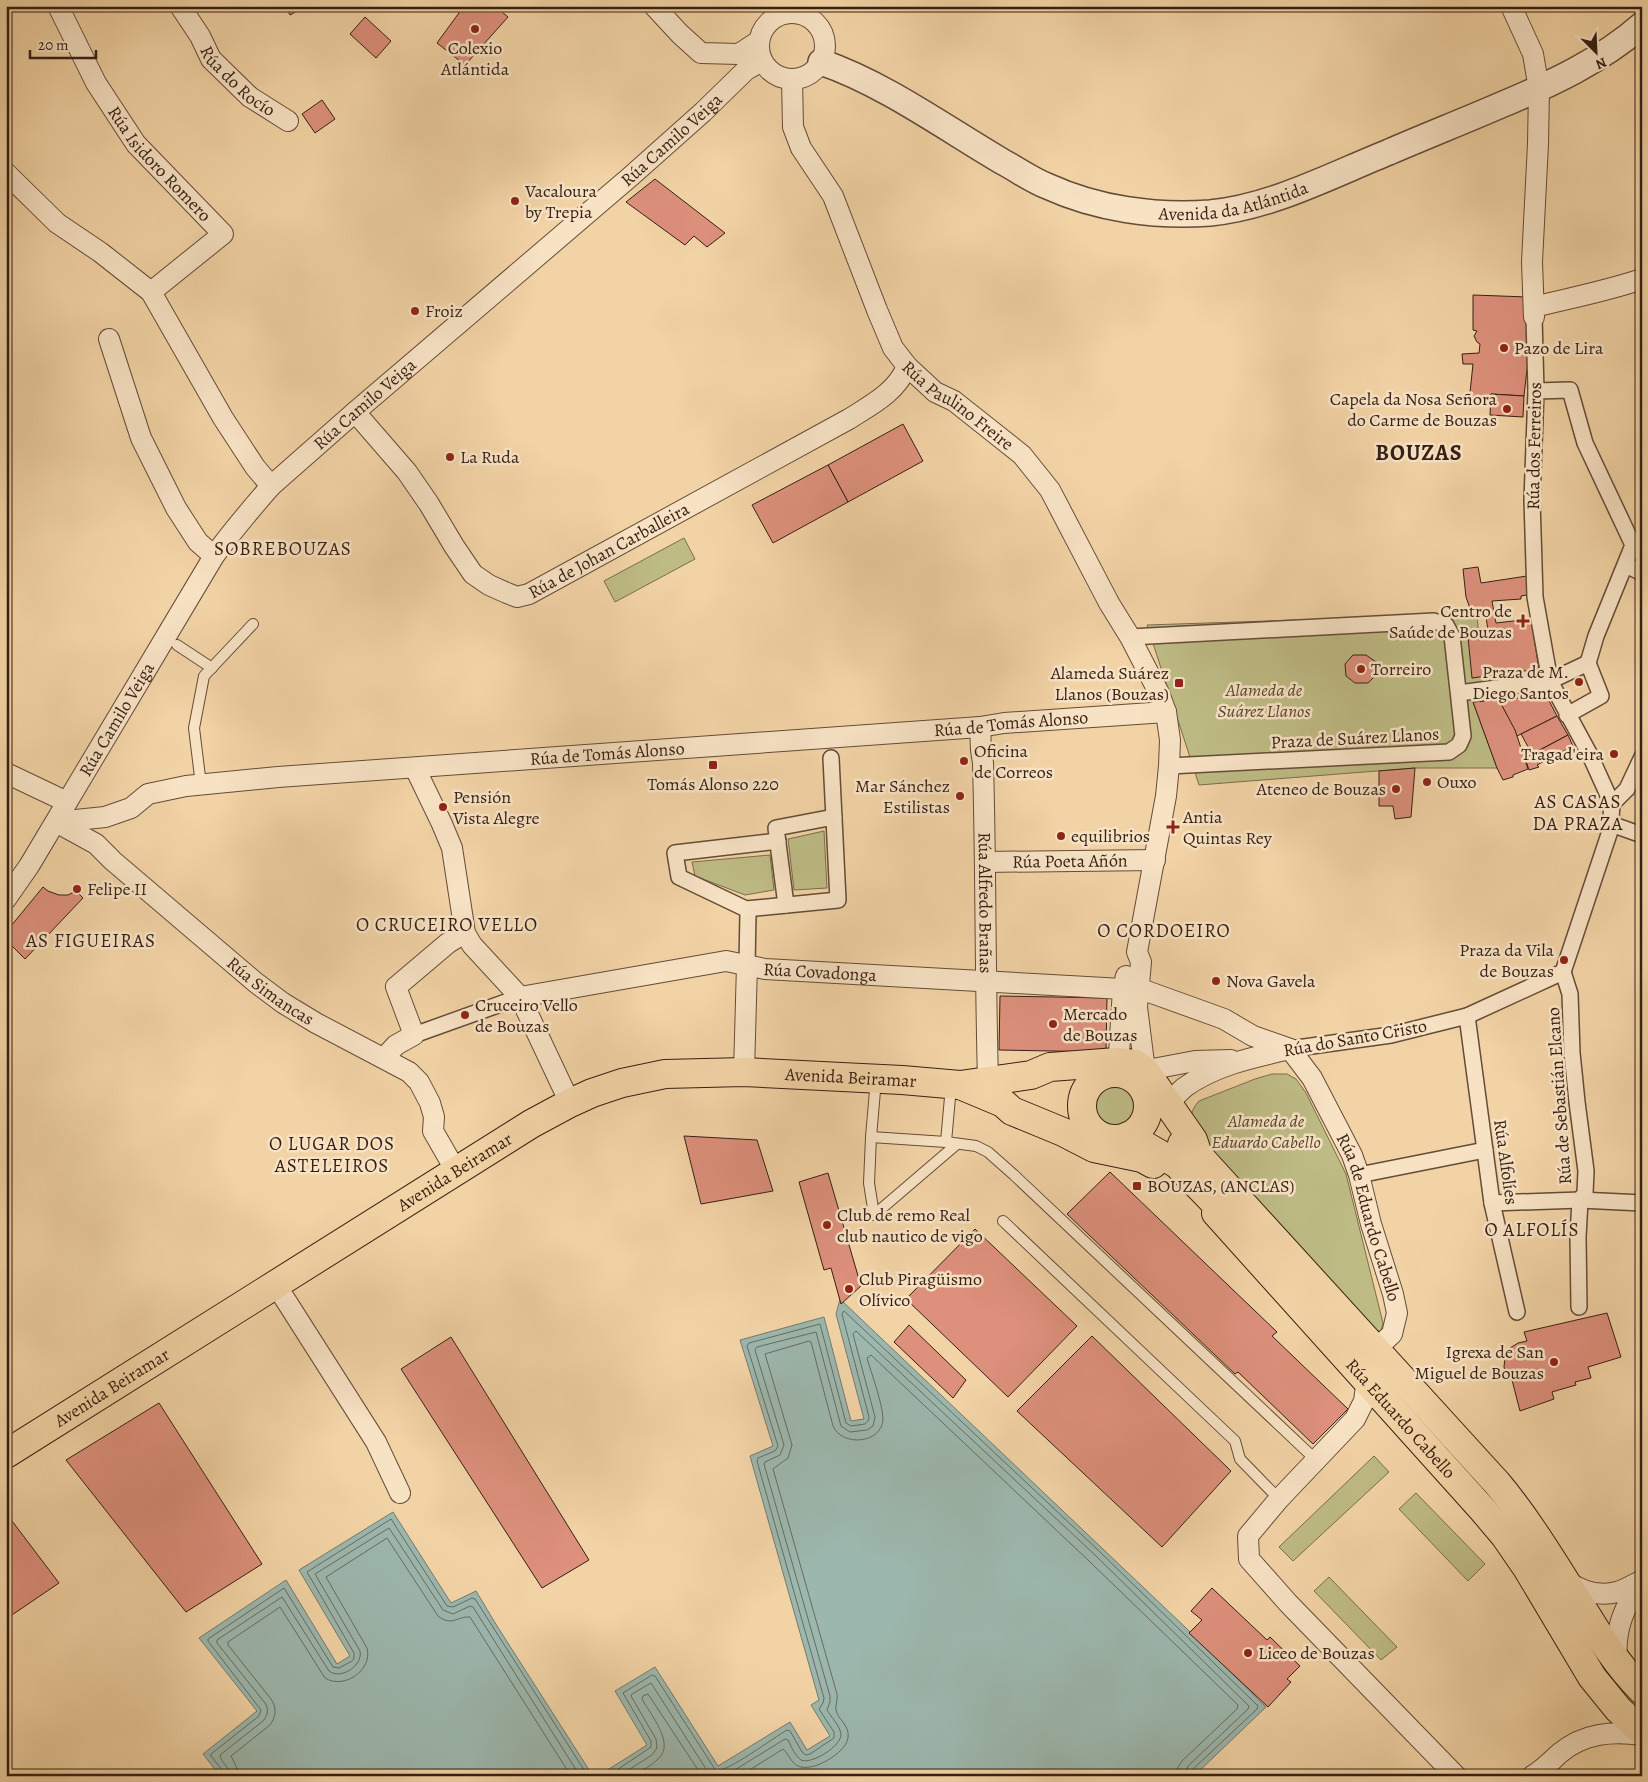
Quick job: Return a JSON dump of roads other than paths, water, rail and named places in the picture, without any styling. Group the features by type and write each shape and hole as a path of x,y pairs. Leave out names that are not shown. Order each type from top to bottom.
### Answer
{"main road":[{"name":"Avenida Beiramar","path":"6,1454 531,1124 570,1103 622,1083 665,1074 744,1072 956,1085 1030,1075 1134,1093 1118,1139 1108,1139 1090,1129 1014,1100 1003,1103 956,1085"},
{"path":"1090,1129 1084,1119 1082,1103 1087,1088 1134,1093"},
{"name":"Rúa Eduardo Cabello","path":"1134,1093 1193,1140 1198,1155 1504,1492 1538,1539 1617,1662 1642,1690"},
{"name":"Rúa Eduardo Cabello","path":"1134,1093 1177,1164 1217,1205 1216,1214 1505,1536 1528,1568 1592,1677 1618,1709 1642,1734"},
{"path":"1003,1103 1012,1111 1063,1132 1094,1148 1108,1152 1127,1153 1142,1158 1160,1168 1178,1182 1208,1213 1216,1214"}],"street":[{"name":"Rúa Isidoro Romero","path":"58,6 96,83 136,144 223,234 151,292"},
{"name":"Rúa do Rocío","path":"180,6 200,36 212,59 250,97 288,121"},
{"path":"654,6 701,53 739,54 759,41"},
{"name":"Rúa dos Ferreiros","path":"1511,6 1533,54 1539,89 1532,262 1536,392 1532,500 1535,597 1550,681 1589,753 1612,804"},
{"path":"815,12 818,26 826,43 822,62 809,75 792,79 780,77 770,71 762,61 759,51 762,31 768,23 784,14 815,12"},
{"name":"Avenida da Atlántida","path":"822,62 885,92 1046,186 1096,204 1153,213 1212,212 1258,204 1304,187 1539,89 1578,69 1624,40 1642,25"},
{"name":"Rúa Camilo Veiga","path":"6,899 56,822 214,556 236,526 271,486 630,177 703,112 746,70 762,61"},
{"name":"Rúa Paulino Freire","path":"792,79 793,127 801,148 833,196 893,348 907,366 935,392 954,401 1022,455 1050,490 1109,603 1130,638 1166,712 1170,740 1166,796 1137,952 1130,961 1131,988"},
{"path":"6,173 57,223 100,252 151,292 223,418 255,467 271,486"},
{"path":"1534,312 1586,294 1613,289 1642,279"},
{"path":"109,339 141,438 176,508 198,542 214,556"},
{"name":"Rúa de Johan Carballeira","path":"355,412 407,472 473,574 489,585 517,597 529,594 849,419 892,389 904,376 907,366"},
{"path":"1536,392 1570,390 1585,443 1633,545 1596,636 1588,663 1601,696 1567,715"},
{"path":"1626,565 1642,573"},
{"name":"Praza de Suárez Llanos","path":"1130,638 1434,621 1446,625 1452,636 1460,693 1463,736 1459,745 1449,752 1169,766"},
{"path":"1460,693 1550,681 1588,663"},
{"name":"Rúa de Tomás Alonso","path":"56,822 105,816 132,808 148,794 201,785 278,777 1166,712"},
{"name":"Rúa Alfredo Brañas","path":"980,727 981,750 984,763 985,981 988,1080"},
{"path":"1467,1016 1563,972 1594,885 1610,831 1612,804 1627,789 1642,757"},
{"path":"778,840 675,854 679,877 746,910 838,900 830,758"},
{"path":"415,768 452,848 465,933 472,945 520,998 570,1103"},
{"path":"6,773 67,802"},
{"path":"786,905 776,828 834,816"},
{"name":"Rúa Simancas","path":"56,822 96,844 113,861 255,982 283,1003 316,1023 409,1072 419,1082 430,1103 434,1117 433,1131 456,1171"},
{"path":"1611,824 1642,835"},
{"name":"Rúa Poeta Añón","path":"985,862 1155,860"},
{"path":"744,1072 748,913 746,910"},
{"path":"414,1036 396,987 448,943 465,933"},
{"name":"Rúa Covadonga","path":"520,998 726,961 765,969 1131,988"},
{"name":"Rúa de Sebastián Elcano","path":"1563,972 1570,994 1576,1092 1586,1171 1585,1193 1580,1200 1578,1236 1579,1306"},
{"path":"1131,988 1224,1019 1252,1036 1290,1049"},
{"path":"1131,988 1119,1054 1134,1093"},
{"path":"1131,988 1137,1007 1139,1035 1134,1093"},
{"path":"384,1058 396,1045 414,1036 520,998"},
{"name":"Rúa do Santo Cristo","path":"1134,1093 1185,1088 1201,1077 1243,1060 1290,1049 1391,1035 1467,1016"},
{"name":"Rúa Alfolíes","path":"1467,1016 1492,1203 1517,1312"},
{"name":"Rúa de Eduardo Cabello","path":"1290,1049 1312,1078 1352,1155 1359,1175 1397,1314 1392,1334 1376,1349"},
{"name":"Rúa do Santo Cristo","path":"1134,1093 1195,1061 1243,1060"},
{"path":"1359,1175 1485,1150"},
{"path":"1492,1203 1580,1200 1642,1203"},
{"path":"276,1285 376,1442 400,1493"},
{"path":"1367,1380 1364,1400 1354,1419 1279,1499 1248,1536 1249,1559 1288,1603 1456,1776"},
{"path":"1563,1579 1573,1586 1586,1591 1602,1593 1617,1592 1639,1582 1624,1610 1618,1630 1616,1644 1617,1662"},
{"path":"1532,1776 1574,1743 1592,1736 1621,1732 1642,1734"}],"lane":[{"path":"201,785 194,728 204,676 253,624"},
{"path":"177,645 212,668"},
{"path":"876,1079 869,1183 874,1215 957,1144"},
{"path":"946,1142 956,1085"},
{"path":"871,1137 946,1142 976,1146 988,1152 1316,1460"},
{"path":"1003,1221 1235,1441 1240,1459 1279,1499"}],"water":[{"path":"840,1299 1185,1627 1266,1707 1194,1776 598,1776 647,1745 615,1691 655,1667 718,1766 790,1722 807,1750 830,1736 811,1705 819,1700 750,1456 773,1446 740,1340 824,1317 851,1421 864,1419 836,1314"},
{"path":"393,1512 451,1603 476,1591 593,1776 220,1776 203,1754 257,1711 199,1638 286,1580 337,1664 350,1656 299,1570"}],"place":[{"name":"Colexio Atlántida","path":"475,29"},
{"name":"Vacaloura by Trepia","path":"515,201"},
{"name":"Froiz","path":"415,311"},
{"name":"Pazo de Lira","path":"1504,348"},
{"name":"Capela da Nosa Señora do Carme de Bouzas","path":"1507,409"},
{"name":"La Ruda","path":"450,457"},
{"name":"Centro de Saúde de Bouzas","path":"1523,621"},
{"name":"Torreiro","path":"1361,669"},
{"name":"Praza de M. Diego Santos","path":"1579,682"},
{"name":"Alameda Suárez Llanos (Bouzas)","path":"1179,683"},
{"name":"Tragad'eira","path":"1614,754"},
{"name":"Oficina de Correos","path":"964,761"},
{"name":"Tomás Alonso 220","path":"713,765"},
{"name":"Ouxo","path":"1427,782"},
{"name":"Ateneo de Bouzas","path":"1396,789"},
{"name":"Mar Sánchez Estilistas","path":"960,796"},
{"name":"Pensión Vista Alegre","path":"443,807"},
{"name":"Antia Quintas Rey","path":"1173,827"},
{"name":"equilibrios","path":"1061,836"},
{"name":"Felipe II","path":"77,889"},
{"name":"Praza da Vila de Bouzas","path":"1564,960"},
{"name":"Nova Gavela","path":"1216,981"},
{"name":"Cruceiro Vello de Bouzas","path":"465,1015"},
{"name":"Mercado de Bouzas","path":"1053,1024"},
{"name":"BOUZAS, (ANCLAS)","path":"1137,1186"},
{"name":"Club de remo Real club nautico de vigo","path":"827,1225"},
{"name":"Club Piragüismo Olívico","path":"849,1289"},
{"name":"Igrexa de San Miguel de Bouzas","path":"1554,1362"},
{"name":"Liceo de Bouzas","path":"1248,1653"}],"district":[{"name":"BOUZAS","path":"1419,453"},
{"name":"SOBREBOUZAS","path":"283,549"},
{"name":"AS CASAS DA PRAZA","path":"1578,813"},
{"name":"O CRUCEIRO VELLO","path":"447,925"},
{"name":"O CORDOEIRO","path":"1164,931"},
{"name":"AS FIGUEIRAS","path":"91,941"},
{"name":"O LUGAR DOS ASTELEIROS","path":"332,1155"},
{"name":"O ALFOLÍS","path":"1532,1230"}],"park label":[{"name":"Alameda de Suárez Llanos","path":"1264,700"},
{"name":"Alameda de Eduardo Cabello","path":"1266,1131"}]}
